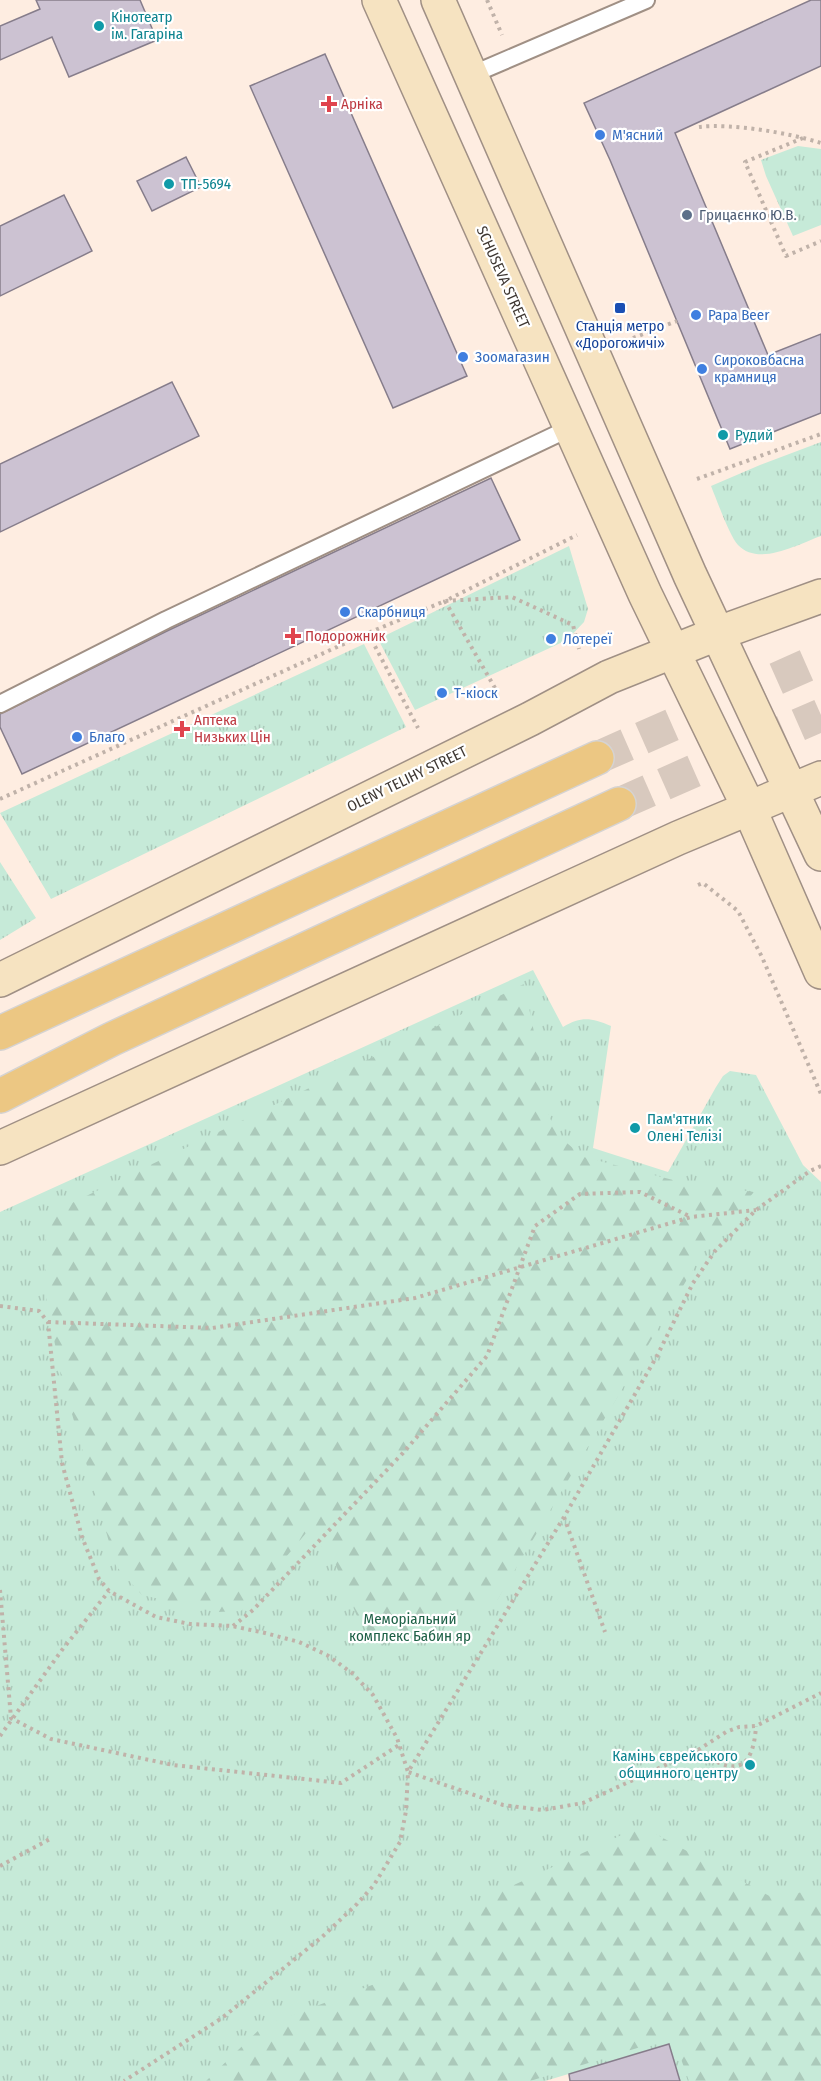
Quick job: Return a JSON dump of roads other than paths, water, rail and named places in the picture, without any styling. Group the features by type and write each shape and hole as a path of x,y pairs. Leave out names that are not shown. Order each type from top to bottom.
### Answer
{"main road":[{"name":"SCHUSEVA STREET","path":"379,0 645,594 749,808 821,972"},
{"path":"438,0 690,575 719,633 807,784 821,854"},
{"name":"OLENY TELIHY STREET","path":"0,980 530,719 609,677 719,633 821,596"},
{"path":"0,1033 597,758"},
{"path":"0,1148 667,843 807,784"},
{"path":"0,1096 112,1039 620,804"}],"lane":[{"path":"471,75 646,0"},
{"path":"0,704 166,620 570,428"}],"tunnel":[{"path":"597,758 821,659"},
{"path":"619,804 821,715"}],"place":[{"name":"Кінотеатр ім. Гагаріна","path":"99,26"},
{"name":"Арніка","path":"329,104"},
{"name":"М'ясний","path":"600,135"},
{"name":"ТП-5694","path":"169,184"},
{"name":"Грицаєнко Ю.В.","path":"687,215"},
{"name":"Станція метро «Дорогожичі»","path":"620,308"},
{"name":"Papa Beer","path":"696,315"},
{"name":"Зоомагазин","path":"463,357"},
{"name":"Сироковбасна крамниця","path":"702,369"},
{"name":"Рудий","path":"723,435"},
{"name":"Скарбниця","path":"345,612"},
{"name":"Подорожник","path":"293,636"},
{"name":"Лотереї","path":"551,639"},
{"name":"Т-кіоск","path":"442,693"},
{"name":"Аптека Низьких Цін","path":"182,729"},
{"name":"Благо","path":"77,737"},
{"name":"Пам'ятник Олені Телізі","path":"635,1128"},
{"name":"Камінь єврейського общинного центру","path":"750,1765"}],"park label":[{"name":"Меморіальний комплекс Бабин яр","path":"410,1628"}]}
